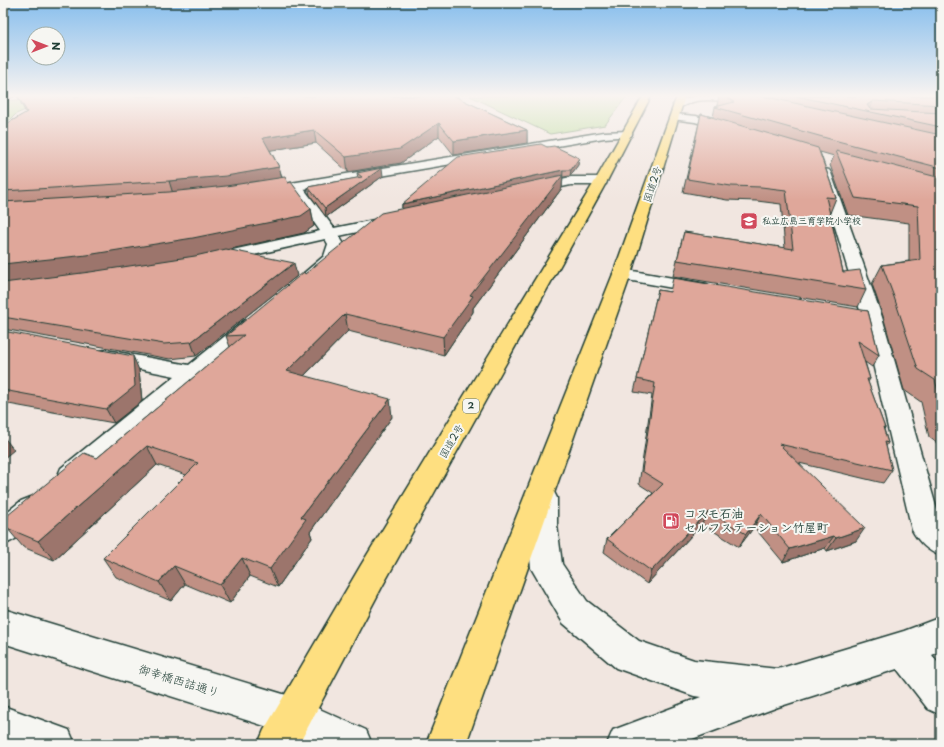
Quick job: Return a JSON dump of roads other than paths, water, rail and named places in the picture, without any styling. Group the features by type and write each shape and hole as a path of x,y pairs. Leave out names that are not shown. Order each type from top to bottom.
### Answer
{"highway":[{"name":"国道2号","path":"285,730 601,182 629,131"},
{"name":"国道2号","path":"446,744 622,274 670,131"}],"street":[{"path":"736,131 740,132"},
{"path":"252,193 604,135 627,134"},
{"path":"820,156 864,316 927,530 941,543"},
{"path":"517,193 563,182 601,182"},
{"path":"295,186 336,244 331,258 301,283"},
{"path":"198,262 408,217"},
{"path":"622,274 718,291"},
{"path":"3,532 265,313"},
{"path":"87,352 194,373"},
{"path":"543,487 542,525 547,568 575,612 629,655 694,678 778,688"},
{"name":"御幸橋西詰通り","path":"3,626 285,730 352,744"},
{"path":"627,744 778,688 904,649 941,634"},
{"path":"904,649 941,696"},
{"path":"3,724 55,744"}],"place":[{"name":"私立広島三育学院小学校","path":"749,221"},
{"name":"コスモ石油 セルフステーション竹屋町","path":"671,521"}]}
